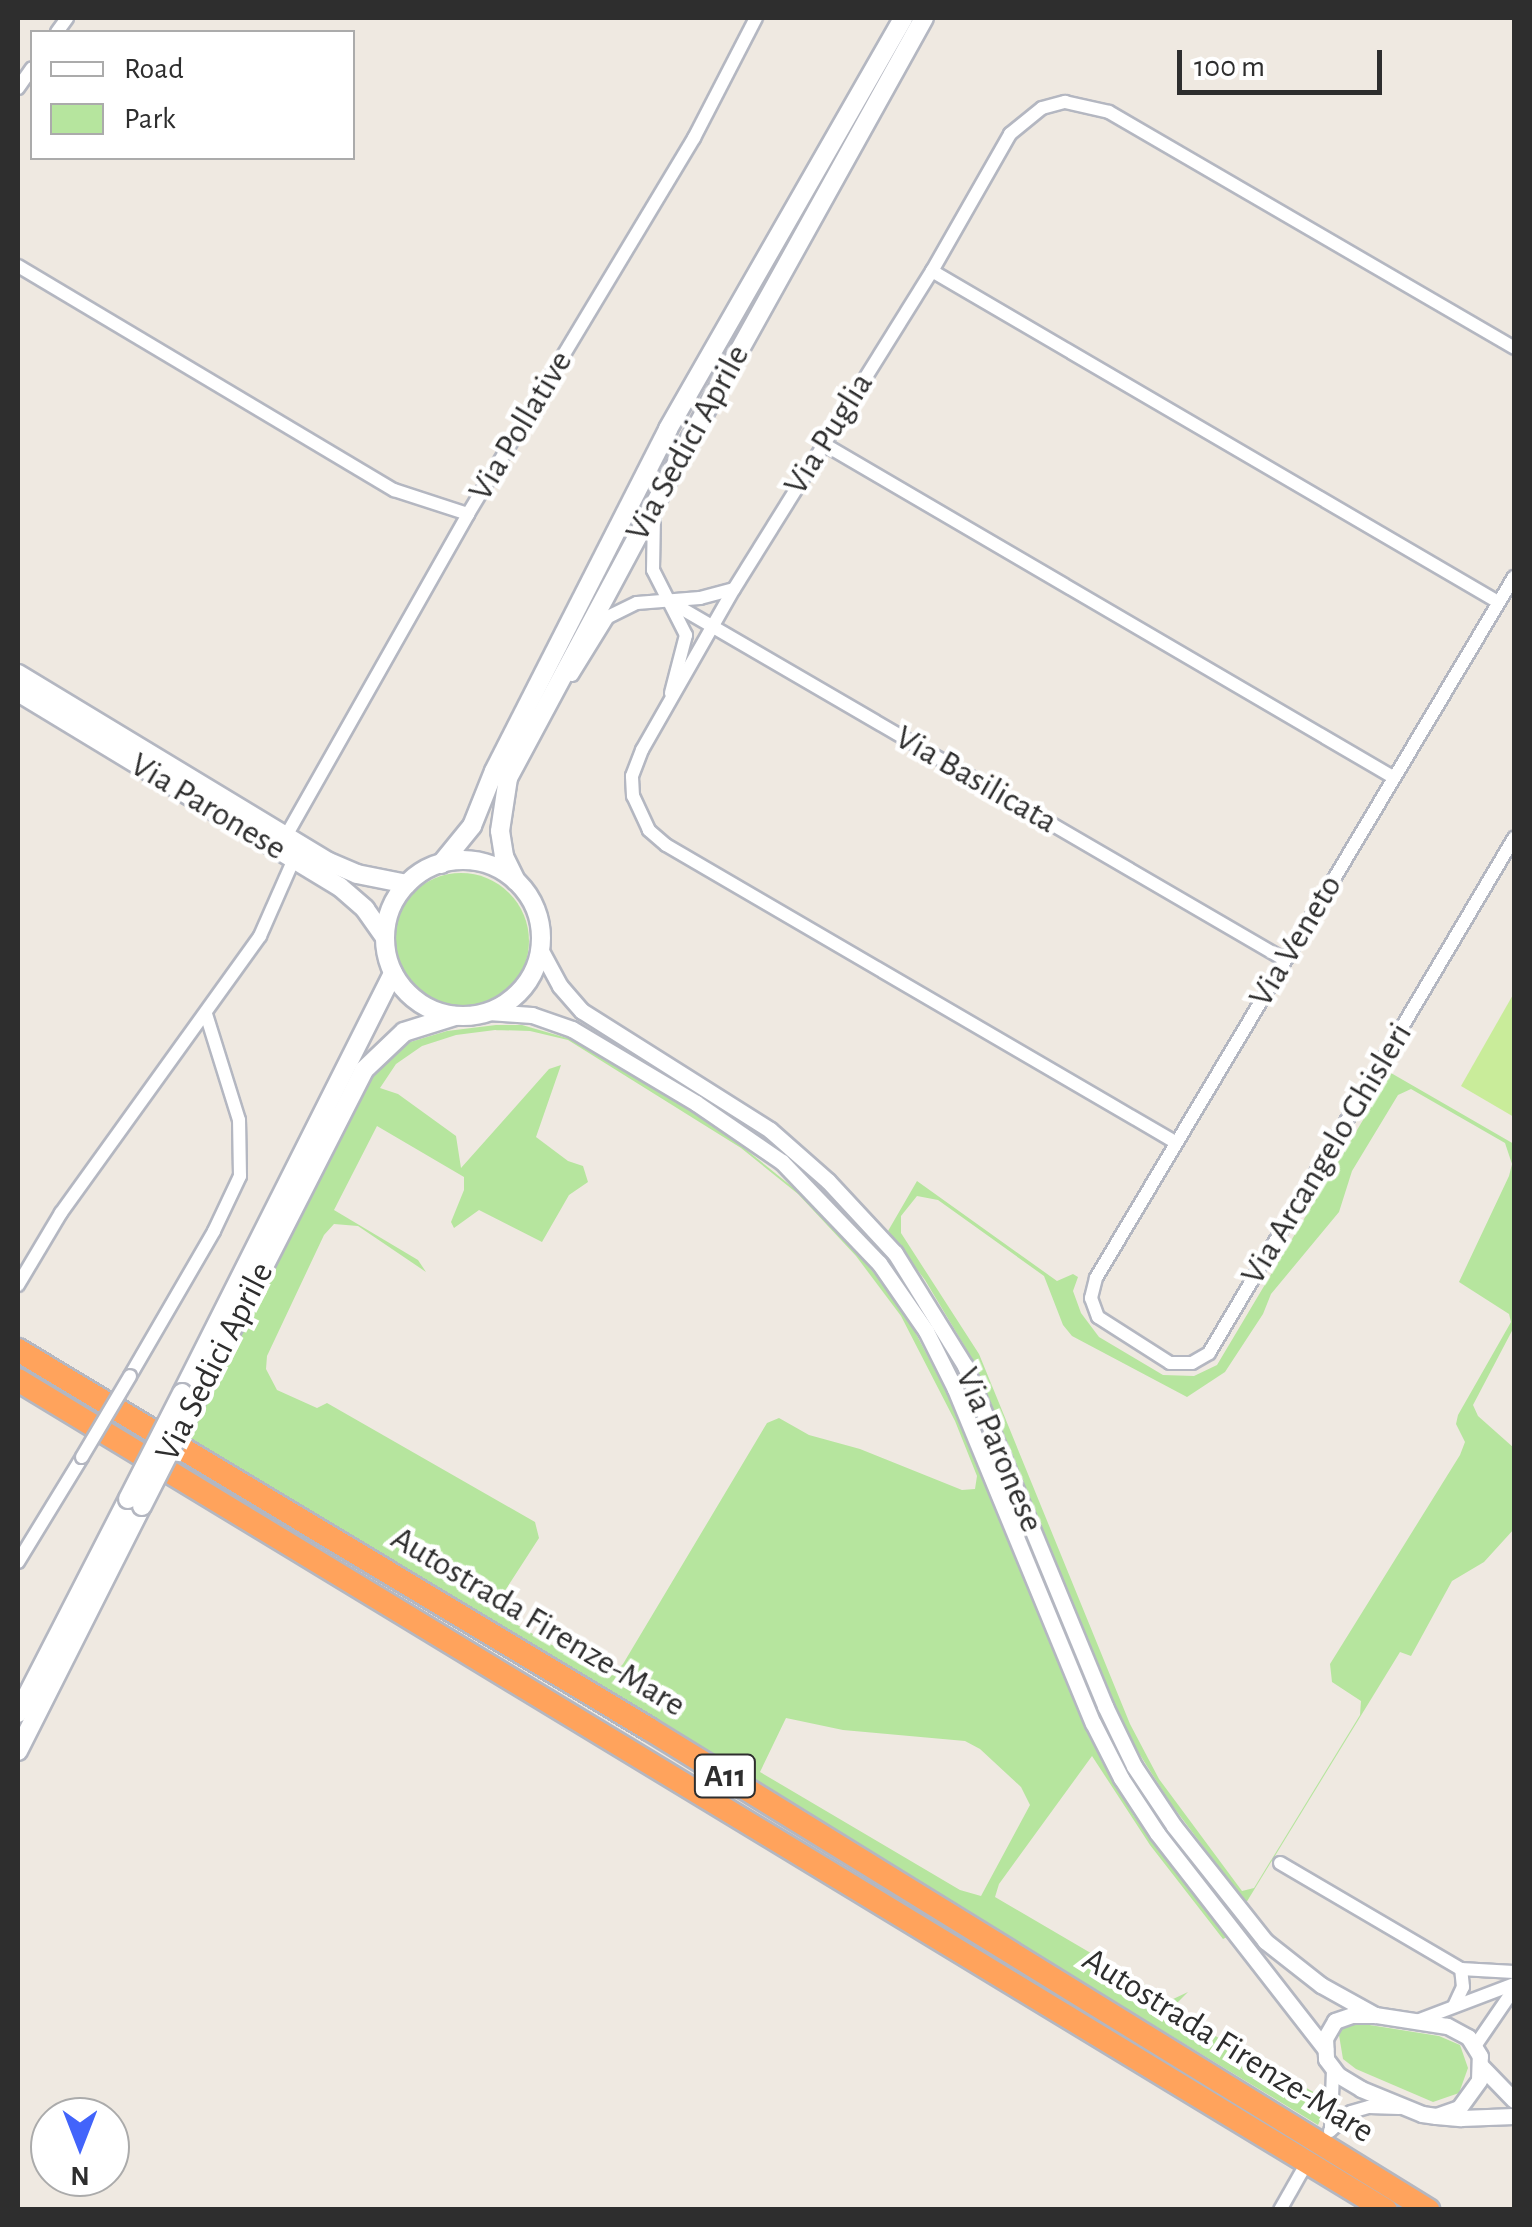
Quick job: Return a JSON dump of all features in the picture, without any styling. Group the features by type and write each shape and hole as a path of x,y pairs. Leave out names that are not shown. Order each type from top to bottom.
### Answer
{"highway":[{"name":"Autostrada Firenze-Mare","path":"18,1350 649,1728 1428,2210"},
{"name":"Autostrada Firenze-Mare","path":"18,1380 1386,2210"}],"main road":[{"name":"Via Sedici Aprile","path":"407,884 440,864 472,826 494,771 668,429 903,18"},
{"name":"Via Sedici Aprile","path":"540,950 536,912 504,856 500,830 503,794 548,697 924,18"},
{"name":"Via Paronese","path":"18,674 344,870 407,884"},
{"name":"Via Paronese","path":"18,692 352,897 384,938"},
{"path":"440,864 472,861 490,865 516,881"},
{"path":"407,884 393,903 384,938 392,973 419,1003 455,1016"},
{"path":"488,1012 518,994 532,974 540,950"},
{"name":"Via Sedici Aprile","path":"189,1396 392,973"},
{"name":"Via Sedici Aprile","path":"18,1714 364,1070 404,1032 455,1016 488,1012"},
{"name":"Via Sedici Aprile","path":"18,1752 135,1502"}],"street":[{"name":"Via Pollative","path":"286,836 468,514 697,133 756,18"},
{"name":"Via Puglia","path":"1175,1142 666,846 649,830 634,796 632,776 734,589 932,272 1010,134 1042,108 1065,102 1109,112 1514,348"},
{"path":"18,266 394,490 468,514"},
{"path":"932,272 1498,602"},
{"path":"822,443 1393,777"},
{"path":"655,502 653,570 686,635 666,710"},
{"name":"Via Veneto","path":"1094,1309 1091,1290 1096,1278 1514,576"},
{"path":"548,697 569,680 608,617 637,603 734,589"},
{"name":"Via Basilicata","path":"667,600 1285,960"},
{"name":"Via Arcangelo Ghisleri","path":"1094,1309 1108,1326 1170,1362 1192,1363 1209,1352 1514,838"},
{"path":"18,1285 61,1214 260,936 294,859"},
{"name":"Via Paronese","path":"540,950 560,986 582,1011 770,1130 828,1180 894,1254 965,1366 1105,1706 1155,1798 1266,1942 1321,1985 1375,2016"},
{"name":"Via Paronese","path":"488,1012 532,1016 572,1029 696,1103 782,1162 879,1262 926,1331 955,1389 1111,1761 1157,1833 1325,2048 1333,2070"},
{"path":"18,1562 130,1376 240,1176 239,1120 206,1014"},
{"path":"1280,1863 1460,1969 1514,1972"},
{"path":"1454,2006 1464,1987 1460,1969"},
{"path":"1413,2022 1514,1987"},
{"path":"1475,2046 1514,1987"},
{"path":"1325,2048 1325,2038 1335,2021 1352,2015 1458,2030 1475,2046 1482,2066 1514,2100"},
{"path":"1436,2116 1468,2100 1482,2066"},
{"path":"1333,2070 1404,2108"},
{"path":"1333,2070 1335,2103 1330,2131 1351,2112 1369,2106 1404,2108 1436,2116 1514,2116"},
{"path":"1280,2210 1301,2174"}],"green space":[{"path":"461,873 487,878 509,893 524,915 529,941 524,967 509,989 487,1004 461,1009 435,1004 413,989 398,967 393,941 398,915 413,893 435,878"},
{"path":"1514,993 1514,1117 1461,1086"},
{"path":"522,1025 574,1040 723,1131 816,1206 880,1280 912,1326 950,1399 1102,1762 1134,1816 1227,1937 1223,1939 1150,1845 1092,1756 999,1884 995,1897 1171,2000 1188,1992 1170,2010 1317,2094 1326,2107 1318,2125 188,1439 370,1075 407,1043 447,1031","holes":["530,1031 568,1040 741,1148 798,1194 856,1256 901,1316 955,1421 977,1476 975,1489 962,1490 860,1449 809,1435 779,1418 767,1423 623,1664 609,1678 497,1613 499,1600 539,1538 535,1522 327,1403 317,1408 277,1390 266,1369 267,1356 324,1235 334,1224 358,1226 426,1272 418,1260 334,1210 377,1126 464,1177 464,1190 451,1222 454,1228 479,1210 542,1242 569,1195 588,1182 583,1166 568,1161 536,1137 561,1065 549,1069 461,1168 456,1136 398,1094 380,1088 396,1064 422,1046 456,1035","786,1718 843,1730 965,1741 980,1749 1021,1787 1030,1805 981,1896 960,1890 760,1772"]},
{"path":"1391,1073 1514,1144 1514,1327 1473,1405 1478,1416 1514,1448 1514,1529 1484,1562 1452,1581 1411,1656 1400,1652 1246,1903 1171,1804 1128,1736 971,1357 925,1280 888,1231 917,1181 1057,1281 1073,1274 1078,1277 1073,1291 1081,1313 1099,1337 1163,1375 1194,1376 1217,1365","holes":["1411,1089 1505,1143 1512,1164 1509,1176 1459,1282 1509,1314 1511,1322 1458,1415 1456,1424 1465,1442 1460,1455 1330,1664 1332,1682 1361,1701 1360,1715 1254,1888 1242,1891 1159,1779 1130,1724 979,1354 901,1233 901,1216 917,1196 938,1200 1044,1276 1063,1325 1072,1336 1187,1397 1225,1372 1263,1314 1271,1294 1339,1212 1352,1171 1398,1095"]},
{"path":"1357,2023 1439,2036 1460,2045 1468,2068 1459,2093 1433,2102 1356,2069 1343,2059 1339,2035 1345,2025"}]}
